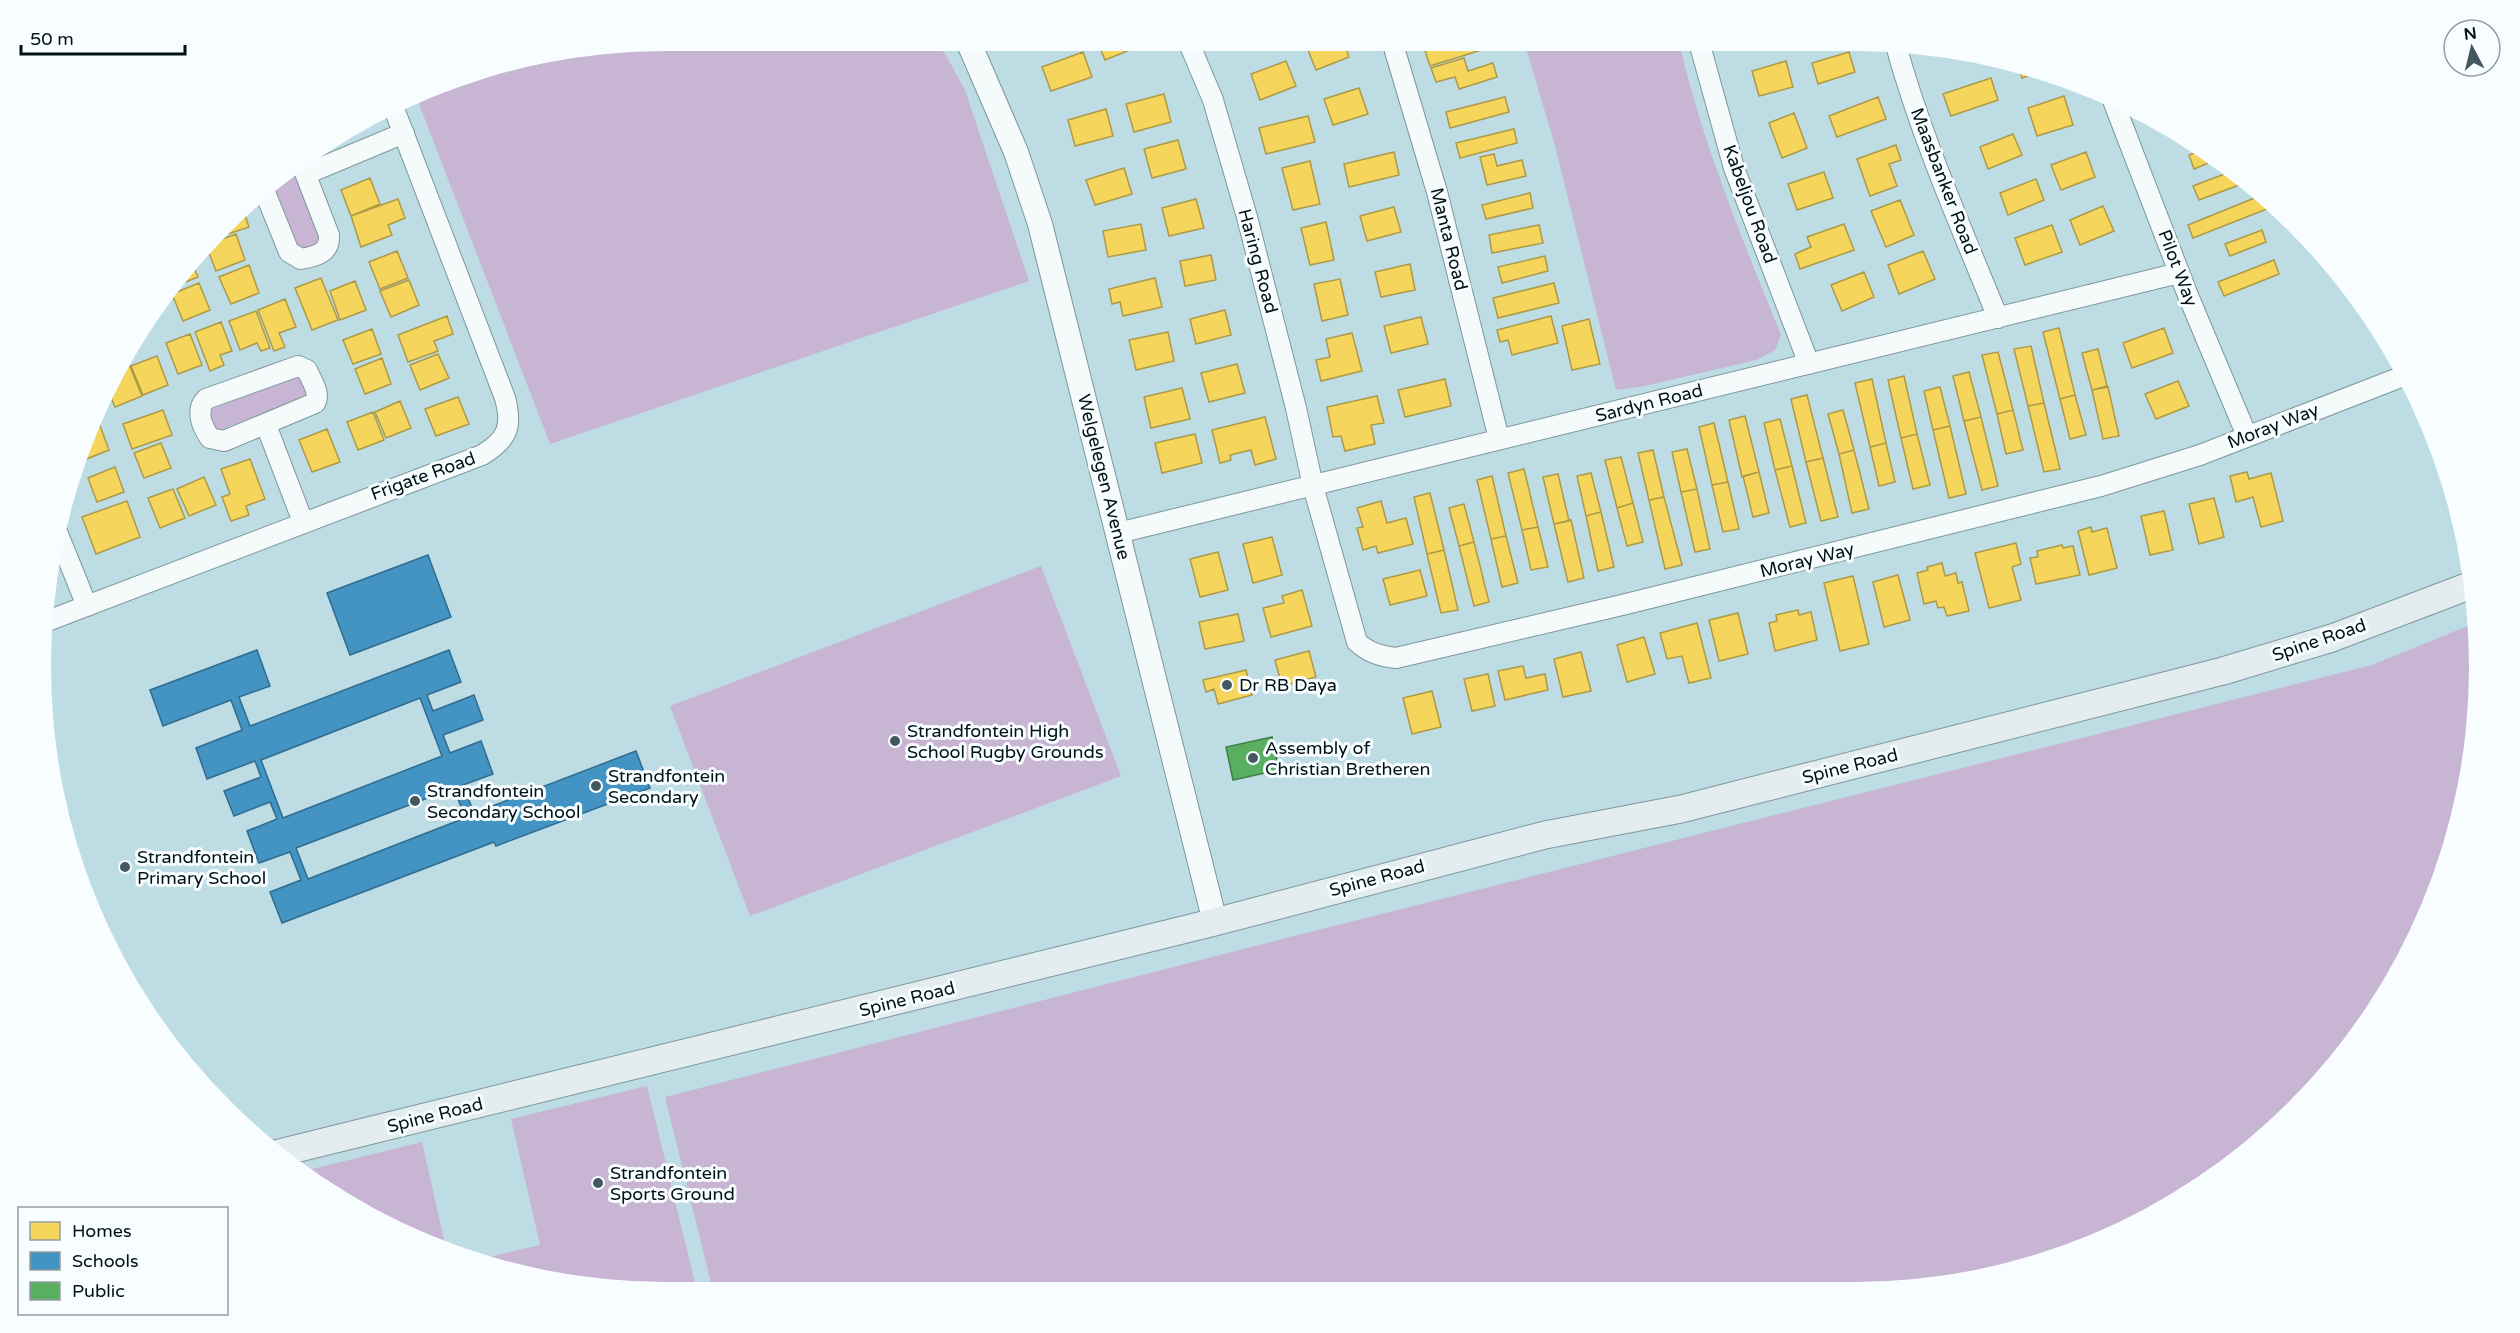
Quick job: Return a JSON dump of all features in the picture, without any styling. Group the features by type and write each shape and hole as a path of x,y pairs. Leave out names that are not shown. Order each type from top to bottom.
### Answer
{"main road":[{"name":"Spine Road","path":"287,1151 1215,922 1534,838 1681,809 2223,671 2332,638 2464,588"}],"street":[{"name":"Welgelegen Avenue","path":"972,51 1016,152 1040,224 1215,922"},
{"name":"Haring Road","path":"1192,51 1213,100 1247,217 1296,408 1313,486"},
{"name":"Manta Road","path":"1395,51 1434,181 1498,439"},
{"name":"Kabeljou Road","path":"1702,51 1734,168 1809,364"},
{"name":"Maasbanker Road","path":"1898,52 1905,80 1940,177 1998,318"},
{"name":"Pilot Way","path":"2117,110 2179,273 2247,436"},
{"name":"Frigate Road","path":"53,619 482,455 495,447 504,437 509,414 505,398 396,113"},
{"path":"312,164 404,133"},
{"path":"267,199 289,252 301,259 324,252 329,246 329,235 304,170"},
{"name":"Sardyn Road","path":"1118,533 2179,273"},
{"path":"292,367 303,367 307,370 316,392 315,403 266,425 224,441 216,441 207,433 200,415 200,408 206,399 292,367"},
{"name":"Moray Way","path":"1313,486 1357,642 1366,650 1377,655 1396,658 1657,597 2101,486 2200,455 2397,378"},
{"path":"266,425 303,522"},
{"path":"63,547 87,606"}],"shaded area":[{"path":"944,51 965,90 1029,281 550,444 419,103 507,72 586,56 626,52"},
{"path":"1527,51 1681,51 1711,153 1781,335 1775,350 1756,360 1645,386 1616,390 1554,142"},
{"path":"296,175 321,244 303,252 298,248 276,192"},
{"path":"298,376 307,393 305,399 216,431 208,415 212,409"},
{"name":"Strandfontein High School Rugby Grounds","path":"1041,566 1121,776 750,916 670,706"},
{"path":"2468,626 2468,707 2457,787 2436,864 2406,939 2387,974 2342,1041 2289,1102 2228,1155 2195,1178 2126,1219 2089,1235 2013,1261 1934,1277 1894,1281 711,1282 665,1097 2372,665"},
{"name":"Strandfontein Sports Ground","path":"647,1086 695,1282 626,1281 586,1277 492,1256 540,1245 511,1119"},
{"path":"422,1142 444,1240 394,1219 359,1200 312,1169"}],"building: Homes":[{"path":"1101,51 1127,51 1105,60"},
{"path":"1308,51 1347,51 1349,57 1316,70"},
{"path":"1425,51 1478,51 1430,66"},
{"path":"1083,52 1092,77 1051,91 1042,67"},
{"path":"1849,52 1855,72 1818,84 1812,63"},
{"path":"1464,58 1468,71 1493,63 1497,77 1459,89 1455,77 1436,82 1431,68"},
{"path":"1286,61 1296,86 1260,100 1251,74"},
{"path":"1786,61 1793,87 1759,96 1752,71"},
{"path":"1991,78 1998,100 1951,116 1943,94"},
{"path":"1359,88 1368,114 1333,125 1324,99"},
{"path":"1164,94 1171,122 1134,132 1126,104"},
{"path":"2064,96 2073,125 2037,136 2028,108"},
{"path":"1505,97 1509,112 1450,128 1446,112"},
{"path":"1878,97 1886,119 1837,137 1829,116"},
{"path":"1106,109 1113,136 1075,146 1068,120"},
{"path":"1794,113 1807,148 1782,158 1769,123"},
{"path":"1308,116 1315,142 1266,154 1259,128"},
{"path":"1514,129 1517,143 1460,158 1456,143"},
{"path":"2013,134 2022,155 1988,169 1980,147"},
{"path":"1178,140 1186,169 1152,178 1144,149"},
{"path":"1896,145 1901,160 1889,164 1897,186 1870,196 1857,159"},
{"path":"1394,152 1399,175 1349,187 1344,164"},
{"path":"2086,152 2095,177 2061,190 2051,165"},
{"path":"1494,154 1497,166 1522,160 1526,176 1487,185 1480,157"},
{"path":"2193,154 2207,164 2194,169 2189,155"},
{"path":"1310,161 1320,204 1293,210 1282,168"},
{"path":"1124,168 1132,194 1095,205 1086,180"},
{"path":"1824,172 1833,198 1797,210 1788,184"},
{"path":"2223,175 2237,186 2199,200 2193,186"},
{"path":"370,178 380,204 351,216 341,190"},
{"path":"2036,179 2044,200 2008,215 2000,193"},
{"path":"1530,193 1533,208 1486,219 1482,205"},
{"path":"398,199 405,218 388,225 392,235 361,247 351,216"},
{"path":"1196,199 1204,228 1169,236 1162,208"},
{"path":"2253,199 2265,210 2193,238 2188,225"},
{"path":"1900,200 1914,235 1886,247 1871,211"},
{"path":"2103,206 2114,231 2080,245 2070,220"},
{"path":"1394,207 1401,232 1367,241 1360,216"},
{"path":"246,218 249,227 228,234"},
{"path":"1326,222 1334,260 1310,265 1301,228"},
{"path":"1141,224 1146,250 1108,257 1103,231"},
{"path":"1844,224 1854,250 1800,269 1795,254 1811,247 1807,237"},
{"path":"1539,225 1543,243 1492,253 1489,235"},
{"path":"2052,225 2062,252 2025,265 2015,238"},
{"path":"2262,230 2266,242 2230,256 2225,244"},
{"path":"236,234 245,260 216,271 210,255 225,238"},
{"path":"397,251 408,278 380,289 369,262"},
{"path":"1923,251 1935,279 1899,294 1888,265"},
{"path":"1211,255 1216,280 1185,286 1180,261"},
{"path":"1545,256 1548,271 1502,283 1498,267"},
{"path":"2274,260 2279,274 2224,296 2218,282"},
{"path":"1410,264 1415,290 1381,297 1375,272"},
{"path":"249,265 259,293 231,304 219,277"},
{"path":"196,271 198,277 187,281"},
{"path":"1864,272 1874,297 1842,311 1831,285"},
{"path":"321,278 338,320 312,330 295,288"},
{"path":"1155,278 1162,307 1123,316 1120,302 1112,304 1109,289"},
{"path":"1340,279 1348,315 1322,321 1314,284"},
{"path":"409,280 419,305 391,317 380,291"},
{"path":"355,281 366,310 340,320 330,291"},
{"path":"199,283 210,310 183,321 174,298 179,291"},
{"path":"1554,283 1559,303 1498,318 1493,298"},
{"path":"285,299 296,327 279,333 285,347 274,351 258,310"},
{"path":"1225,310 1231,335 1196,344 1190,319"},
{"path":"256,311 270,348 261,351 257,343 240,350 229,321"},
{"path":"447,316 453,334 434,341 438,351 408,362 398,335"},
{"path":"1551,316 1558,343 1512,355 1508,340 1500,342 1497,330"},
{"path":"1421,317 1428,344 1391,353 1384,326"},
{"path":"1589,319 1600,364 1572,370 1562,326"},
{"path":"221,322 232,351 220,355 224,365 210,371 195,332"},
{"path":"2059,328 2075,395 2060,399 2043,332"},
{"path":"2164,328 2173,353 2132,368 2123,343"},
{"path":"372,329 381,354 353,364 343,340"},
{"path":"1168,332 1174,361 1136,370 1129,340"},
{"path":"1352,333 1362,371 1321,381 1316,360 1330,357 1326,339"},
{"path":"190,334 202,365 178,374 166,343"},
{"path":"2031,346 2044,403 2028,406 2014,349"},
{"path":"2098,349 2107,386 2092,390 2082,353"},
{"path":"1998,352 2013,410 1997,414 1982,355"},
{"path":"438,354 449,378 420,390 410,365"},
{"path":"157,356 168,385 143,395 131,366"},
{"path":"382,358 391,384 365,394 355,369"},
{"path":"1237,364 1245,393 1209,402 1201,373"},
{"path":"129,365 142,396 115,407 112,399"},
{"path":"1969,372 1981,417 1964,421 1953,376"},
{"path":"1904,376 1917,434 1901,438 1888,380"},
{"path":"1445,379 1451,406 1405,417 1398,390"},
{"path":"1872,379 1886,443 1870,447 1855,383"},
{"path":"2178,381 2189,406 2156,419 2145,394"},
{"path":"1940,387 1950,426 1933,430 1924,391"},
{"path":"2108,387 2119,436 2103,439 2092,390"},
{"path":"1182,388 1190,419 1151,428 1144,397"},
{"path":"1807,395 1823,458 1806,462 1791,399"},
{"path":"2075,395 2086,435 2070,439 2060,399"},
{"path":"1377,396 1384,423 1371,425 1375,444 1345,451 1341,436 1333,437 1327,407"},
{"path":"458,397 469,424 436,436 425,409"},
{"path":"400,401 411,428 386,438 375,412"},
{"path":"2044,403 2060,469 2044,472 2028,406"},
{"path":"163,410 172,435 132,449 123,424"},
{"path":"1843,410 1854,450 1839,454 1828,414"},
{"path":"2013,410 2023,450 2006,454 1997,414"},
{"path":"373,412 384,440 358,450 347,422"},
{"path":"1745,416 1759,472 1742,477 1729,420"},
{"path":"1265,417 1276,459 1255,465 1251,450 1230,455 1231,460 1220,463 1212,430"},
{"path":"1981,417 1998,486 1982,490 1964,421"},
{"path":"1780,419 1792,466 1775,470 1764,423"},
{"path":"1714,423 1728,482 1712,485 1699,427"},
{"path":"100,426 109,450 88,458"},
{"path":"1950,426 1966,494 1949,498 1933,430"},
{"path":"327,429 340,462 312,472 299,440"},
{"path":"1195,434 1202,463 1162,473 1155,443"},
{"path":"1917,434 1930,485 1913,489 1901,438"},
{"path":"161,443 171,468 144,478 134,453"},
{"path":"1886,443 1895,482 1879,486 1870,447"},
{"path":"1687,449 1697,489 1681,492 1672,452"},
{"path":"1653,450 1664,497 1649,500 1638,453"},
{"path":"1854,450 1869,509 1852,513 1839,454"},
{"path":"1621,457 1633,503 1617,508 1605,460"},
{"path":"1823,458 1838,517 1821,521 1806,462"},
{"path":"250,459 265,499 246,506 249,515 231,521 222,497 230,494 221,469"},
{"path":"1792,466 1806,523 1790,527 1775,470"},
{"path":"115,467 124,492 97,502 88,478"},
{"path":"1524,469 1538,527 1522,530 1508,473"},
{"path":"1759,472 1769,513 1753,517 1743,476"},
{"path":"2247,472 2249,479 2271,473 2283,521 2261,527 2253,497 2236,502 2230,476"},
{"path":"1591,473 1601,512 1586,516 1577,476"},
{"path":"1558,474 1569,521 1554,524 1543,477"},
{"path":"1492,476 1506,536 1491,539 1477,480"},
{"path":"204,477 216,505 189,516 177,489"},
{"path":"1728,482 1739,529 1723,532 1712,485"},
{"path":"173,489 185,518 160,528 148,498"},
{"path":"1697,489 1710,549 1695,552 1681,492"},
{"path":"1430,493 1444,550 1427,554 1414,497"},
{"path":"1664,497 1682,565 1665,569 1649,500"},
{"path":"2214,498 2224,537 2199,544 2189,504"},
{"path":"127,501 140,537 96,554 82,517"},
{"path":"1381,501 1387,523 1406,518 1413,544 1378,553 1376,546 1363,550 1357,528 1363,527 1357,508"},
{"path":"1633,503 1643,542 1627,546 1617,508"},
{"path":"1464,504 1474,542 1459,546 1449,508"},
{"path":"2164,511 2173,550 2150,555 2141,516"},
{"path":"1601,512 1614,567 1598,571 1586,516"},
{"path":"1571,520 1584,578 1568,582 1554,524"},
{"path":"1538,527 1548,567 1531,570 1522,530"},
{"path":"2091,527 2092,532 2107,528 2117,568 2089,575 2078,531"},
{"path":"1506,536 1518,583 1502,587 1491,539"},
{"path":"1272,537 1282,575 1253,583 1243,544"},
{"path":"1474,542 1489,602 1474,606 1459,546"},
{"path":"2016,543 2021,564 2012,567 2021,600 1989,608 1975,553"},
{"path":"2062,545 2063,548 2073,546 2080,575 2036,584 2030,558 2038,557 2037,551"},
{"path":"1444,550 1458,610 1441,613 1427,554"},
{"path":"1218,552 1228,590 1200,597 1190,559"},
{"path":"1942,563 1945,576 1956,573 1958,583 1962,582 1969,611 1947,616 1944,607 1938,608 1936,601 1924,604 1917,573 1928,570 1927,567"},
{"path":"1420,570 1427,596 1390,605 1383,579"},
{"path":"1898,575 1910,620 1884,627 1873,582"},
{"path":"1853,576 1869,644 1840,651 1824,583"},
{"path":"1302,590 1312,626 1271,637 1263,608 1284,603 1282,596"},
{"path":"1798,610 1799,615 1811,612 1817,640 1775,651 1769,623 1777,621 1776,615"},
{"path":"1738,613 1748,654 1719,661 1709,620"},
{"path":"1238,614 1244,641 1205,649 1199,622"},
{"path":"1697,623 1711,678 1689,683 1682,656 1667,659 1660,633"},
{"path":"1644,637 1655,674 1627,682 1617,645"},
{"path":"1309,651 1316,677 1282,686 1275,660"},
{"path":"1581,652 1591,691 1563,697 1554,659"},
{"path":"1523,666 1526,678 1545,674 1548,690 1505,700 1498,671"},
{"name":"Dr RB Daya","path":"1246,670 1252,695 1218,704 1214,689 1206,692 1203,680"},
{"path":"1488,674 1495,706 1472,711 1464,679"},
{"path":"1432,691 1441,727 1412,734 1403,698"}],"building: Schools":[{"path":"428,555 451,617 350,655 327,593"},
{"name":"Strandfontein Secondary","path":"257,650 270,686 239,697 250,726 449,650 461,682 427,695 433,711 474,695 483,720 443,735 450,753 481,741 493,774 463,785 474,813 636,751 650,788 496,846 494,842 282,923 270,892 301,880 290,852 259,863 247,831 277,819 270,802 234,816 224,791 261,777 255,761 207,779 196,748 242,730 231,700 163,726 150,690","holes":["420,698 442,756 283,818 261,760","454,788 465,818 308,879 296,848"]}],"building: Public":[{"name":"Assembly of Christian Bretheren","path":"1272,737 1279,770 1233,780 1226,747"}],"place":[{"name":"Dr RB Daya","path":"1227,685"},
{"name":"Strandfontein High School Rugby Grounds","path":"895,741"},
{"name":"Assembly of Christian Bretheren","path":"1253,758"},
{"name":"Strandfontein Secondary","path":"596,786"},
{"name":"Strandfontein Secondary School","path":"415,801"},
{"name":"Strandfontein Primary School","path":"125,867"},
{"name":"Strandfontein Sports Ground","path":"598,1183"}]}
